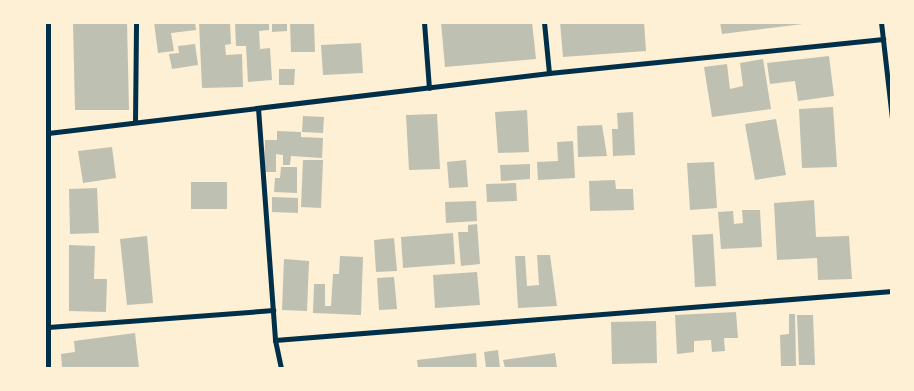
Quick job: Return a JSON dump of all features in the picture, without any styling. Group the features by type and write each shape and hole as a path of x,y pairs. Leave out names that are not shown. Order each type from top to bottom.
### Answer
{"street":[{"path":"48,22 48,368"},
{"path":"135,122 136,22"},
{"path":"424,22 429,88"},
{"path":"544,22 549,73"},
{"path":"881,22 892,119"},
{"path":"48,133 549,73 883,39"},
{"path":"258,108 275,340 282,368"},
{"path":"275,340 892,291"},
{"path":"48,327 273,310"}],"building":[{"path":"73,22 127,22 129,110 75,110"},
{"path":"154,22 195,22 196,30 171,33 174,51 158,53"},
{"path":"199,22 230,22 231,44 225,45 226,55 242,54 243,87 202,88"},
{"path":"235,22 269,22 269,30 259,31 260,49 270,48 272,80 248,82 246,46 236,46"},
{"path":"272,22 287,22 287,31 272,32"},
{"path":"290,22 314,22 315,52 291,52"},
{"path":"441,22 532,22 536,59 445,67"},
{"path":"560,22 644,22 646,51 563,57"},
{"path":"720,22 803,22 803,24 722,34"},
{"path":"361,43 363,73 323,75 321,45"},
{"path":"195,44 198,65 172,69 169,54 179,53 178,46"},
{"path":"829,56 834,96 798,101 795,81 770,84 767,63"},
{"path":"763,59 771,109 712,117 704,67 727,64 730,89 743,86 740,63"},
{"path":"279,69 295,69 294,85 279,85"},
{"path":"833,107 837,167 802,168 799,109"},
{"path":"527,110 529,152 498,153 495,112"},
{"path":"633,112 635,155 613,156 612,129 618,129 617,113"},
{"path":"437,114 440,169 409,170 406,115"},
{"path":"303,116 324,117 323,133 302,132"},
{"path":"776,119 786,175 755,180 745,124"},
{"path":"602,125 607,156 578,157 577,126"},
{"path":"277,131 301,132 301,137 323,138 322,158 291,156 290,165 283,165 283,155 276,154 276,172 264,172 265,140 277,140"},
{"path":"573,141 575,178 538,180 537,162 558,161 557,142"},
{"path":"112,147 116,178 83,183 78,151"},
{"path":"303,160 323,160 321,208 301,207"},
{"path":"466,160 468,187 449,188 447,162"},
{"path":"714,162 717,208 690,210 687,163"},
{"path":"530,164 530,179 501,181 500,165"},
{"path":"281,167 297,167 297,193 274,192 275,178 280,178"},
{"path":"615,180 616,189 633,189 634,210 590,211 589,181"},
{"path":"191,182 227,182 227,209 191,209"},
{"path":"516,183 517,201 487,202 486,184"},
{"path":"97,188 99,233 70,234 69,189"},
{"path":"272,197 298,198 298,213 272,212"},
{"path":"814,200 816,237 849,236 852,279 818,280 817,258 777,260 774,203"},
{"path":"476,201 477,221 446,223 445,202"},
{"path":"742,210 760,210 762,247 721,249 718,212 733,211 734,224 743,223"},
{"path":"477,224 480,264 461,266 458,232 468,232 468,225"},
{"path":"453,233 455,264 403,268 401,237"},
{"path":"713,234 716,286 695,287 692,235"},
{"path":"147,236 153,303 127,305 120,239"},
{"path":"394,238 397,271 376,272 374,240"},
{"path":"69,245 95,246 94,279 107,279 106,312 69,311"},
{"path":"537,255 550,255 557,306 518,308 515,256 525,256 527,286 539,285"},
{"path":"340,256 363,257 361,315 313,313 314,284 325,284 325,306 331,306 333,274 339,274"},
{"path":"284,259 309,261 307,311 282,310"},
{"path":"477,272 480,305 435,308 433,275"},
{"path":"394,277 397,309 379,310 377,278"},
{"path":"736,312 738,338 724,338 725,351 712,352 711,340 694,341 694,352 677,354 675,315"},
{"path":"789,314 795,314 796,366 781,366 780,335 789,334"},
{"path":"797,315 813,315 815,365 799,365"},
{"path":"656,321 657,363 612,364 611,322"},
{"path":"135,333 139,368 62,368 61,354 75,352 74,341"},
{"path":"498,350 500,368 486,368 484,352"},
{"path":"476,353 477,368 418,368 417,360"},
{"path":"555,353 557,368 505,368 503,360"}]}
